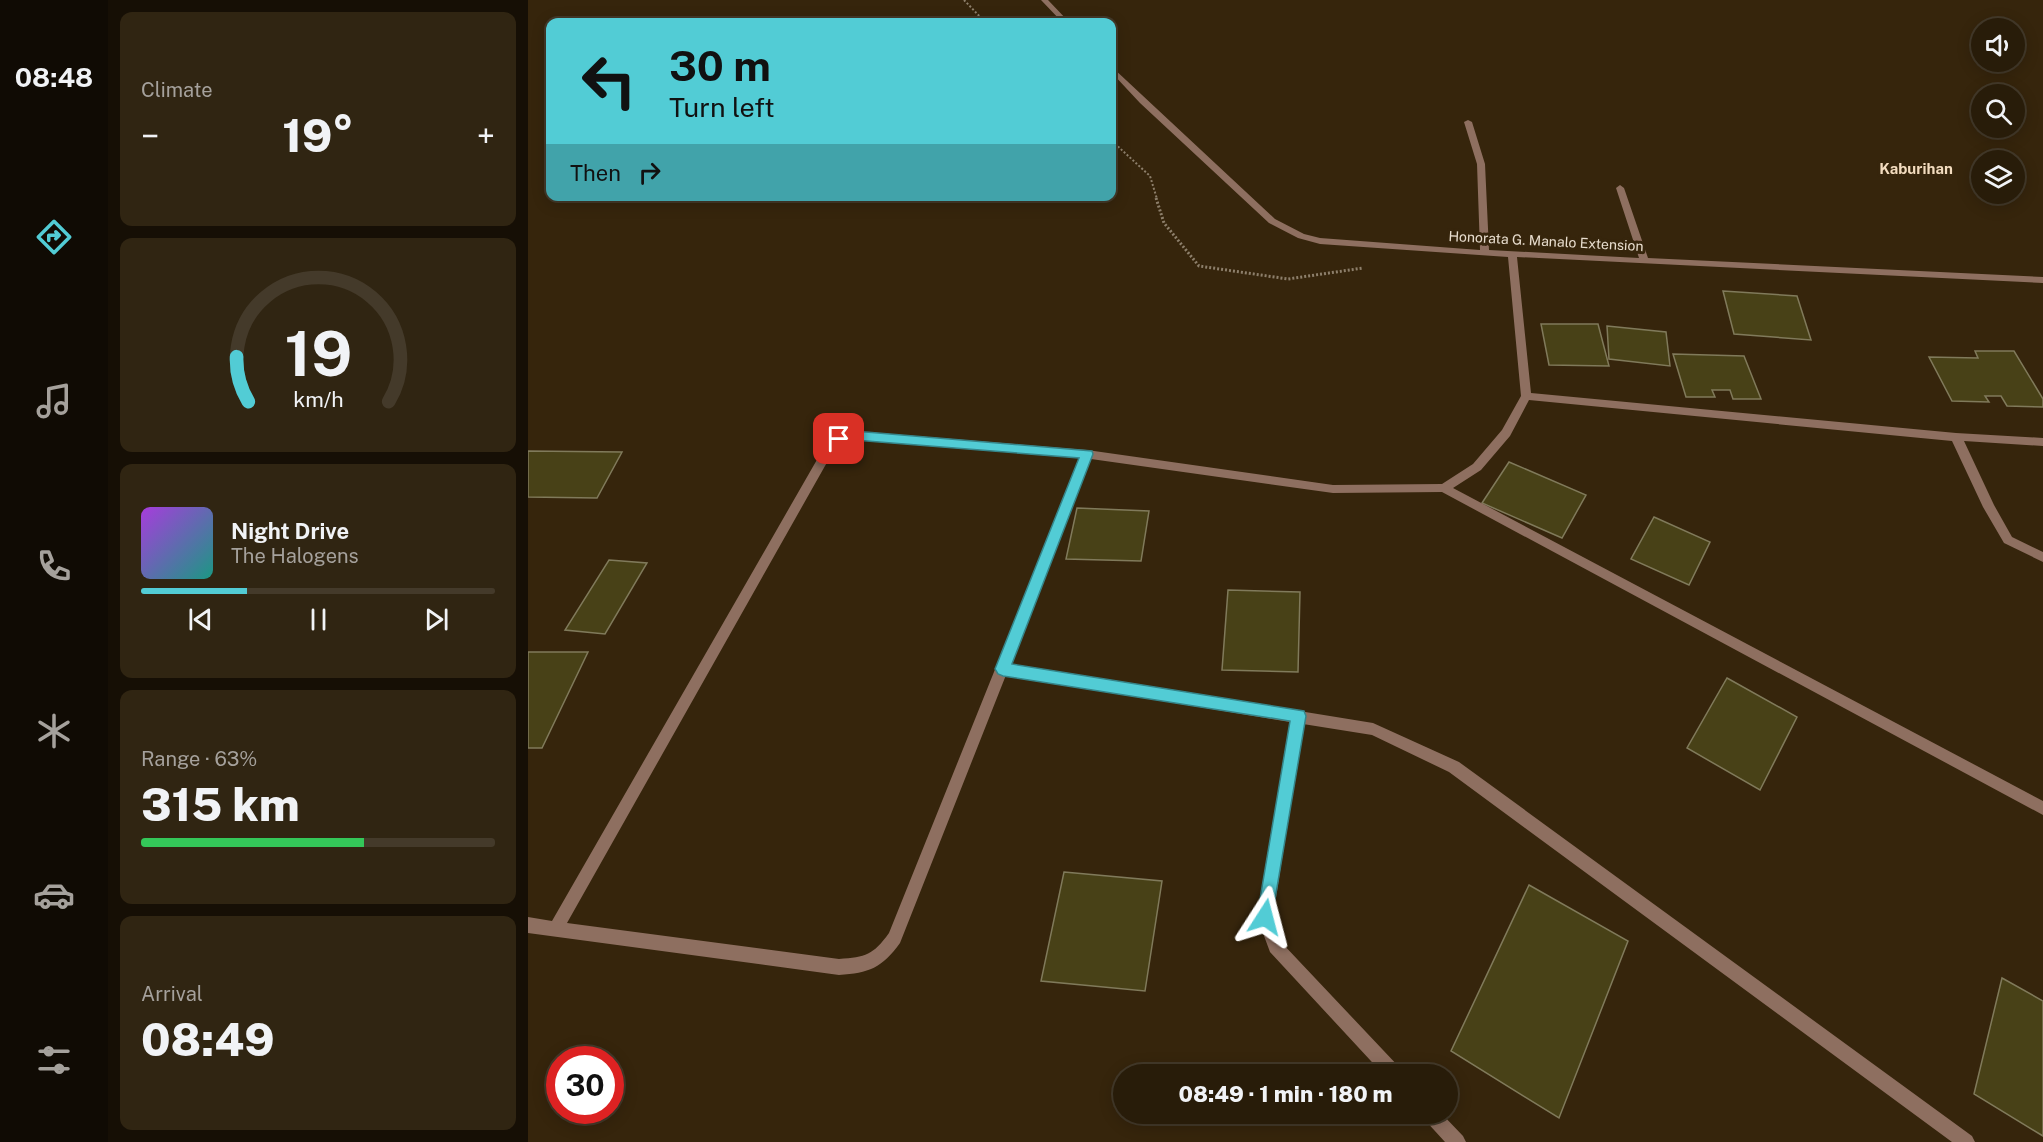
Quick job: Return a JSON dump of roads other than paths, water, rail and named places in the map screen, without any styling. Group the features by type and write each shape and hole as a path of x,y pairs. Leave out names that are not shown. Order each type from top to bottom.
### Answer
{"street":[{"path":"1044,0 1062,18"},
{"name":"Honorata G. Manalo Extension","path":"1116,73 1249,200 1285,230 1320,241 1485,253 2043,280"},
{"path":"1468,122 1481,164 1485,253"},
{"path":"1620,188 1644,259"},
{"path":"1444,488 1477,468 1506,433 1526,396 1512,254"},
{"path":"1526,396 1956,437 2043,442"},
{"path":"556,928 830,447 839,439 854,435 1087,454 1333,489 1444,488 2043,808"},
{"path":"1956,437 1989,507 2008,540 2043,557"},
{"path":"528,925 839,967 866,965 883,955 895,938 1087,454"},
{"path":"1003,669 1374,729 1454,767 1966,1142"},
{"path":"1298,716 1265,917 1275,947 1385,1064"},
{"path":"1440,1124 1457,1142"}],"district":[{"name":"Kaburihan","path":"1916,168"}]}
